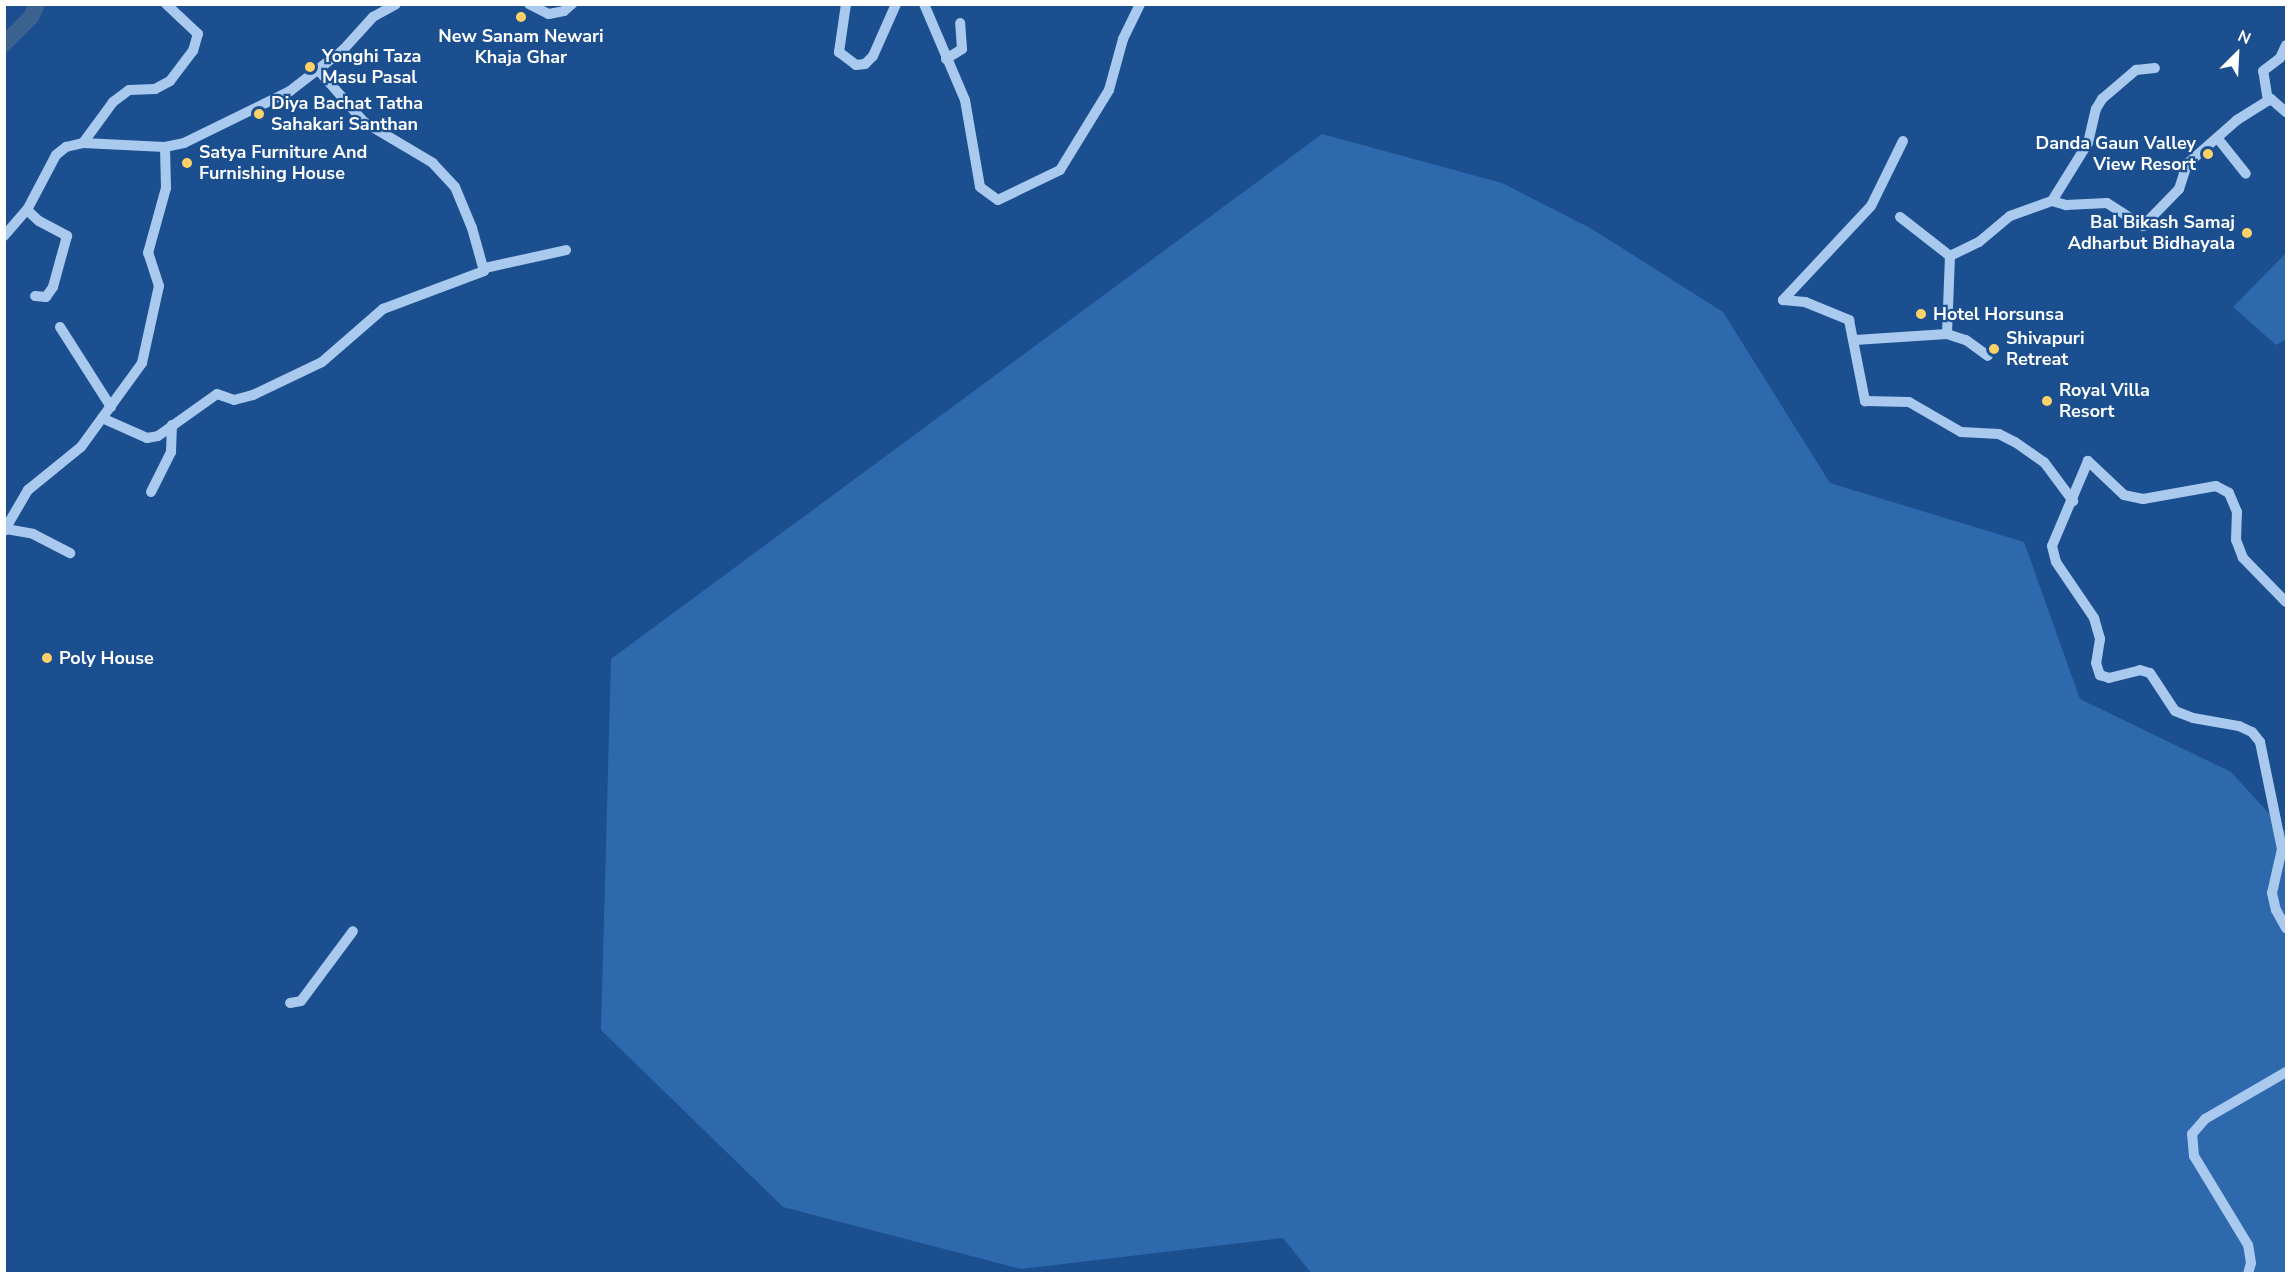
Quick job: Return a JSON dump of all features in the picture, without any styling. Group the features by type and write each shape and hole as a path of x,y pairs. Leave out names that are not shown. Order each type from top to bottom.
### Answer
{"street":[{"path":"83,144 113,102 129,90 155,89 170,81 193,51 198,34 166,4"},
{"path":"4,236 27,210 56,155 66,147 83,144 165,147 184,142 290,91 319,71 373,17 396,4"},
{"path":"529,4 549,14 564,11 572,4"},
{"path":"846,4 839,52 848,63 856,65 865,64 873,56 896,4"},
{"path":"924,4 965,100 980,187 998,200 1060,170 1109,90 1123,39 1140,4"},
{"path":"946,59 962,49 960,23"},
{"path":"2268,101 2263,71 2280,58 2286,45"},
{"path":"2052,201 2088,143 2096,109 2102,99 2136,70 2155,68"},
{"path":"319,71 364,122 433,163 455,187 485,268"},
{"path":"1950,256 1980,242 2010,216 2052,201 2066,205 2107,203 2144,226 2179,189 2187,164 2219,140 2237,120 2268,101 2278,101 2286,112"},
{"path":"2219,140 2246,174"},
{"path":"1903,141 1871,206 1783,300 1805,302 1849,320 1865,400 1909,402 1960,432 1999,435 2015,442 2044,462 2073,501"},
{"path":"70,553 33,534 5,530 28,490 71,457 142,363 159,286 148,253 166,188 165,147"},
{"path":"27,210 39,221 66,236 53,287 46,297 35,296"},
{"path":"1900,217 1950,256"},
{"path":"102,418 147,438 158,436 216,394 234,400 253,395 322,362 383,309 434,293 485,268 566,250"},
{"path":"1947,334 1950,256"},
{"path":"60,327 111,407"},
{"path":"1854,340 1947,334 1966,340 1988,356"},
{"path":"152,492 171,452 172,425"},
{"path":"2286,602 2243,558 2236,540 2236,512 2229,493 2216,486 2143,499 2124,495 2088,461 2052,546 2053,556 2094,618 2100,639 2096,663 2100,675 2109,678 2140,670 2150,673 2175,711 2193,718 2239,726 2252,732 2260,742 2282,849 2272,893 2276,910 2286,928"},
{"path":"290,1003 301,1001 353,931"},
{"path":"2247,1274 2251,1263 2248,1245 2194,1156 2192,1134 2205,1119 2286,1072"}],"shaded area":[{"path":"1322,134 1502,183 1592,229 1723,312 1830,483 2024,542 2080,699 2231,772 2286,832 2286,1273 1312,1274 1283,1238 1021,1269 783,1207 601,1030 611,659"},
{"path":"2286,253 2286,339 2276,345 2233,307"}],"waterway":[{"path":"4,44 31,17 37,4"}],"place":[{"name":"New Sanam Newari Khaja Ghar","path":"521,17"},
{"name":"Yonghi Taza Masu Pasal","path":"310,67"},
{"name":"Diya Bachat Tatha Sahakari Santhan","path":"259,114"},
{"name":"Danda Gaun Valley View Resort","path":"2208,154"},
{"name":"Satya Furniture And Furnishing House","path":"187,163"},
{"name":"Bal Bikash Samaj Adharbut Bidhayala","path":"2247,233"},
{"name":"Hotel Horsunsa","path":"1921,314"},
{"name":"Shivapuri Retreat","path":"1994,349"},
{"name":"Royal Villa Resort","path":"2047,401"},
{"name":"Poly House","path":"47,658"}]}
